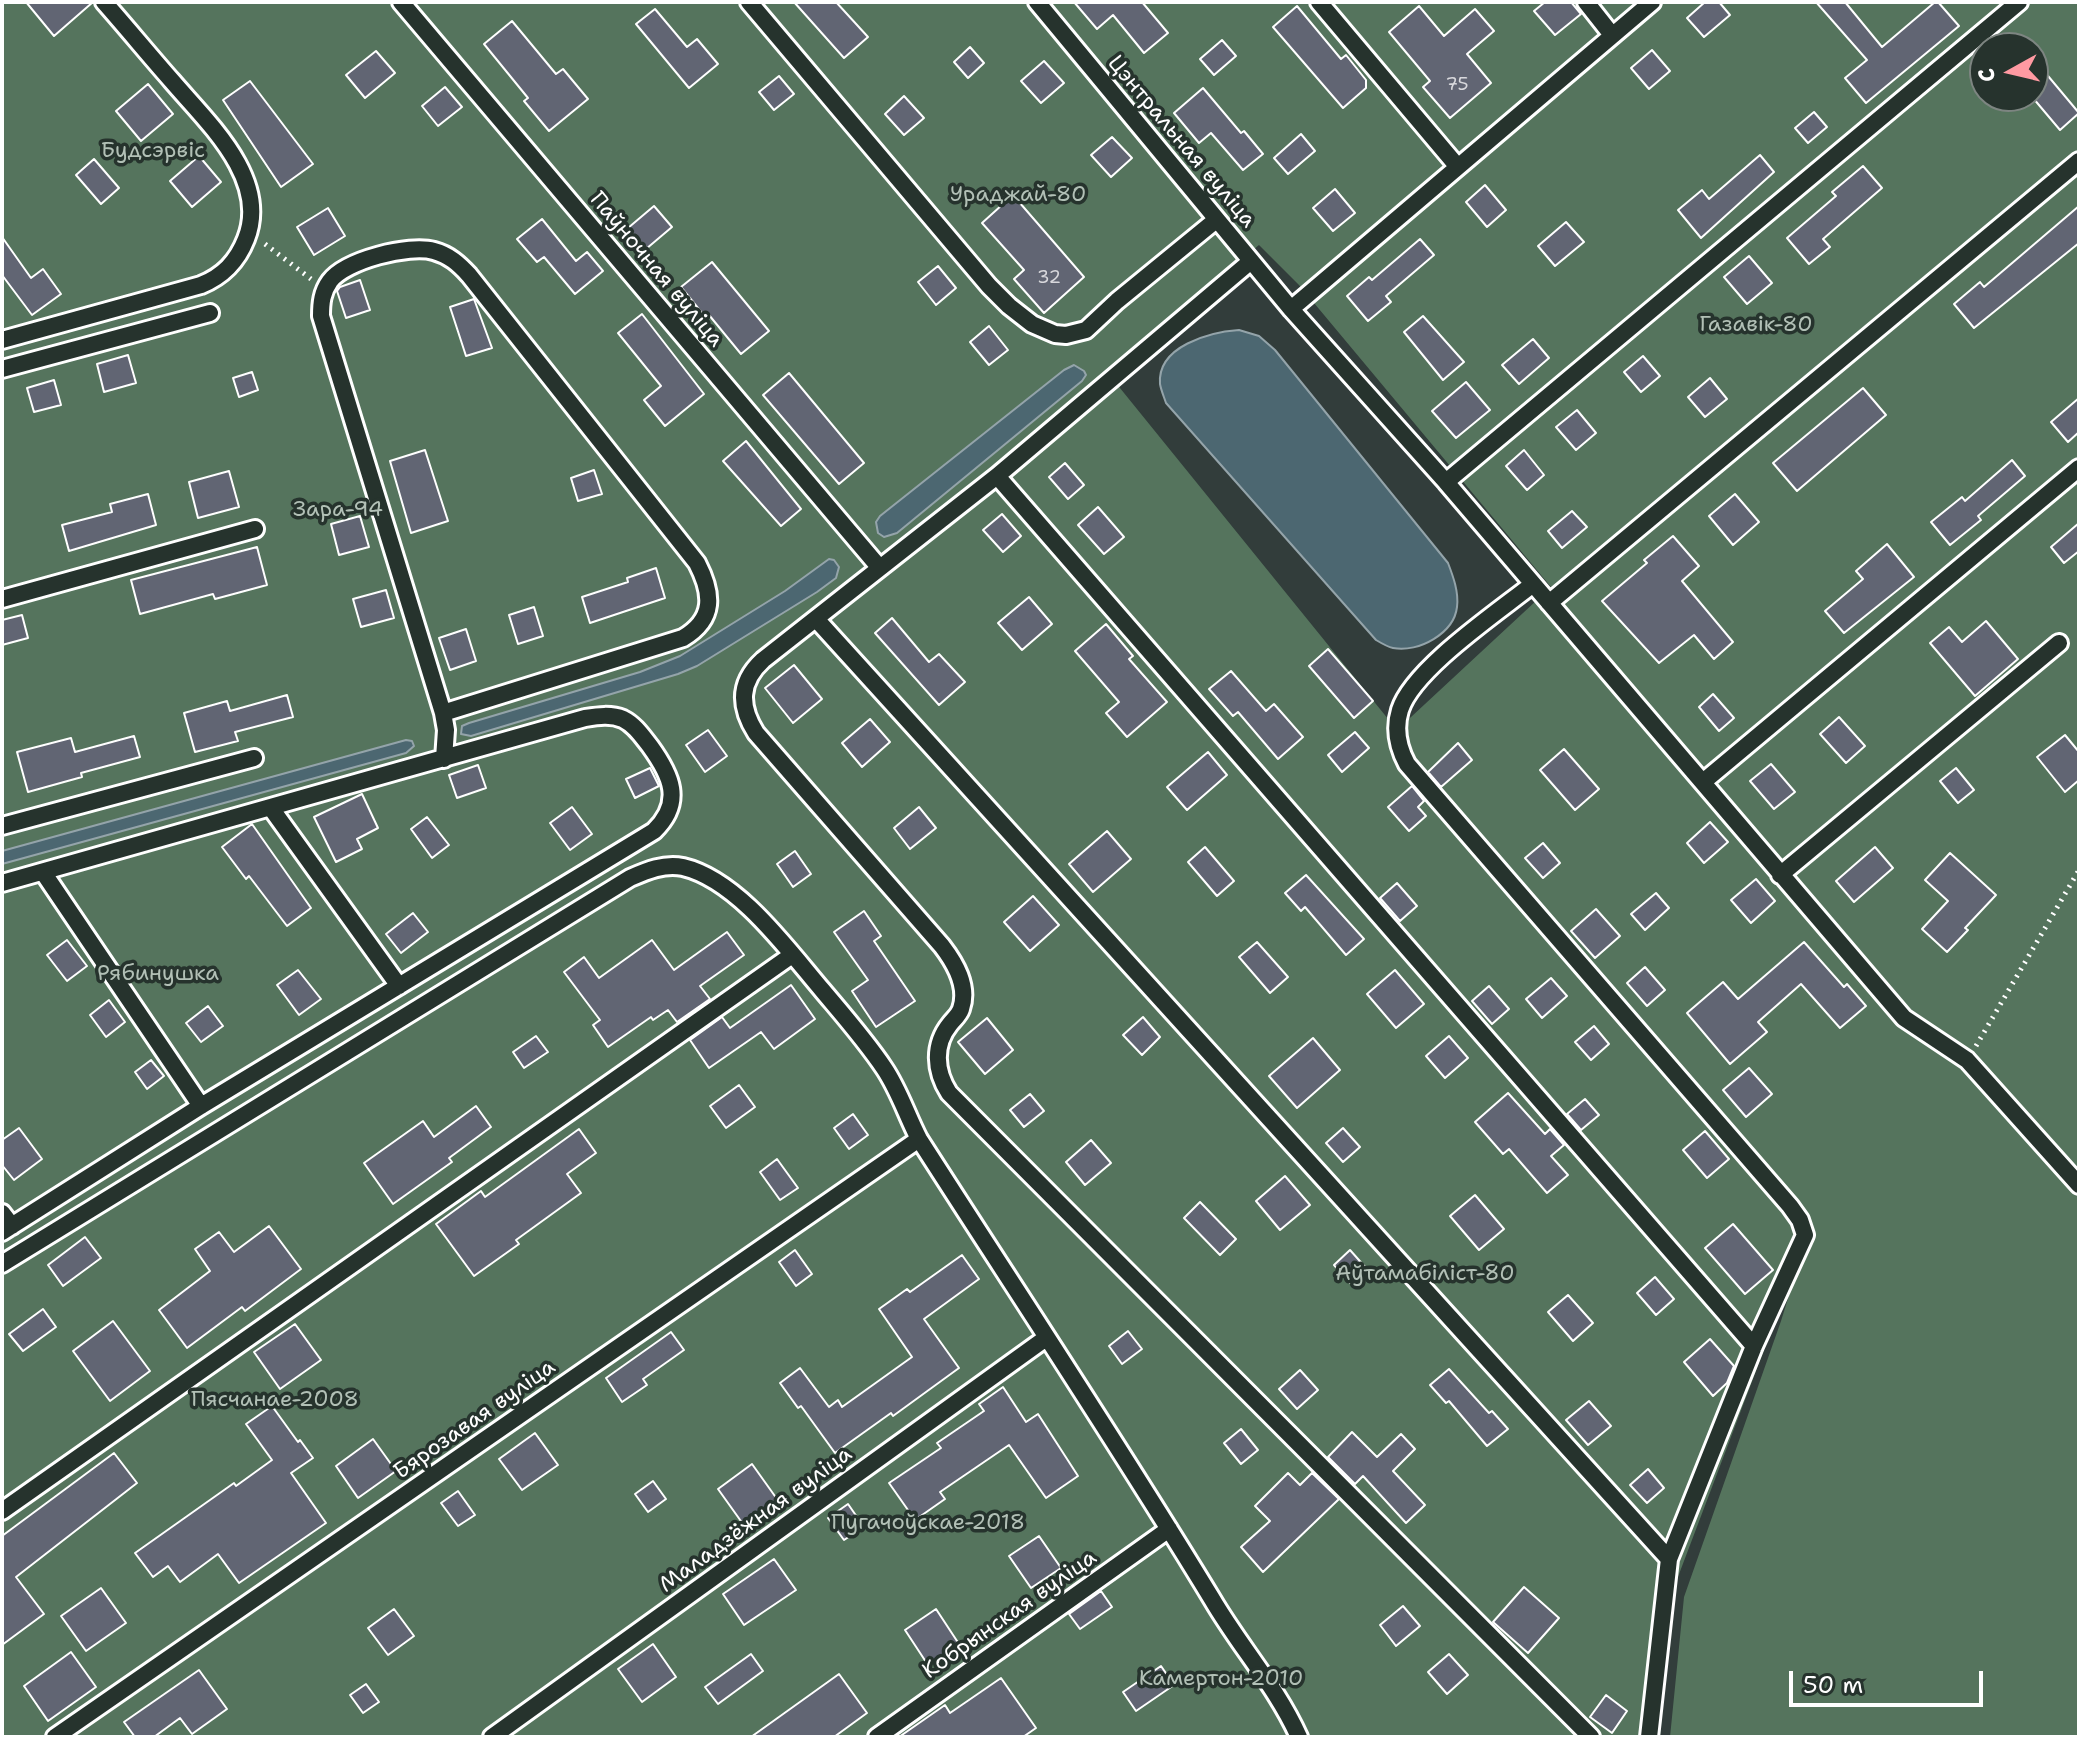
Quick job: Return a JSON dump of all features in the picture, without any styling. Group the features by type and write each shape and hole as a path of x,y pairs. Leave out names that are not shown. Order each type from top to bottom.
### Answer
{"lane":[{"path":"5,334 201,285 230,267 249,233 248,188 228,150 104,2"},
{"name":"Паўночная вуліца","path":"401,2 879,567"},
{"path":"749,2 989,286 1032,324 1055,334 1086,330 1216,220"},
{"name":"Цэнтральная вуліца","path":"1037,2 1291,309 1446,482 1910,1024 1967,1060 2079,1185"},
{"path":"1319,2 1458,167"},
{"path":"1586,2 1612,35"},
{"path":"1291,309 1652,2"},
{"path":"1446,482 2019,2"},
{"path":"1549,603 2079,161"},
{"path":"443,713 683,638 703,621 709,594 697,563 458,263 430,250 399,251 344,269 332,278 321,302 324,329 443,713 446,730 444,759"},
{"path":"1251,261 997,476 752,670 745,682 744,709 756,733 942,946 957,969 962,983 961,1008 942,1036 938,1048 939,1073 949,1093 1591,1737"},
{"path":"2,369 210,313"},
{"path":"1703,782 2079,468"},
{"path":"997,476 1754,1346"},
{"path":"2,599 255,529"},
{"path":"1533,584 1431,667 1407,695 1397,725 1401,752 1407,764 1800,1220 1805,1235 1754,1346 1669,1559 1649,1737"},
{"path":"817,620 1669,1559"},
{"path":"1780,875 2059,643"},
{"path":"2,883 585,718 617,717 638,730 662,762 672,786 669,812 654,831 5,1223"},
{"path":"2,826 254,758"},
{"path":"271,808 399,986"},
{"path":"2,1264 616,886 646,871 680,867 716,882 756,915 875,1055 896,1088 919,1139 1215,1605 1279,1697 1299,1737"},
{"path":"43,872 201,1106"},
{"path":"2,1511 792,955"},
{"name":"Бярозавая вуліца","path":"55,1737 919,1139"},
{"name":"Маладзёжная вуліца","path":"492,1737 1046,1338"},
{"name":"Кобрынская вуліца","path":"877,1737 1169,1529"}],"path":[{"path":"249,233 325,290"},
{"path":"1967,1060 2079,870"}],"green space":[{"path":"2,2 2079,2 2079,1737 1670,1737 1684,1597 1781,1321 1809,1231 1673,1590 1660,1737 2,1737","holes":["1259,245 1299,285 1551,587 1397,730 1107,372"]}],"water":[{"path":"1239,330 1259,336 1275,350 1448,563 1454,579 1457,607 1449,625 1434,639 1403,649 1376,640 1166,403 1160,384 1161,371 1176,351 1200,338"},
{"path":"1074,365 1086,375 1082,381 897,533 884,537 878,533 876,522 880,516"},
{"path":"829,559 839,567 836,578 697,666 471,736 461,734 462,726 469,723 640,672 680,656 785,591"},
{"path":"406,740 412,741 414,746 406,753 2,864 2,851"}],"building":[{"path":"26,2 93,2 54,36"},
{"path":"794,2 836,2 868,37 844,58"},
{"path":"1074,2 1142,2 1168,33 1144,53 1113,15 1097,29"},
{"path":"1545,2 1571,2 1581,14 1555,35 1534,11"},
{"path":"1705,2 1719,2 1730,15 1704,37 1687,18"},
{"path":"1816,2 1845,2 1882,47 1935,2 1959,26 1866,103 1845,78 1867,60"},
{"path":"1297,6 1341,59 1346,55 1366,80 1366,88 1343,108 1273,27"},
{"path":"1419,6 1444,36 1475,9 1494,31 1467,54 1491,83 1450,118 1423,87 1430,81 1389,32"},
{"path":"655,9 687,47 697,39 718,64 689,88 636,24"},
{"path":"512,21 556,74 563,69 588,99 549,131 524,101 528,98 484,44"},
{"path":"1222,40 1236,56 1214,75 1200,59"},
{"path":"970,47 984,63 968,78 954,62"},
{"path":"1652,50 1670,71 1649,89 1631,68"},
{"path":"376,51 395,73 365,98 346,75"},
{"path":"1044,61 1064,83 1041,103 1021,81"},
{"path":"779,76 794,94 774,110 759,92"},
{"path":"2049,77 2079,113 2060,130 2045,112 2049,112"},
{"path":"250,81 313,164 281,187 223,100"},
{"path":"148,84 173,114 141,141 116,111"},
{"path":"445,87 462,107 438,126 422,106"},
{"path":"1203,88 1263,154 1243,170 1211,133 1199,143 1174,113"},
{"path":"904,96 924,118 904,135 885,114"},
{"path":"1814,112 1827,127 1808,143 1795,128"},
{"path":"1301,134 1315,151 1288,174 1274,158"},
{"path":"1112,137 1132,158 1111,177 1091,155"},
{"path":"1760,155 1774,172 1701,238 1678,210 1702,190 1709,199"},
{"path":"199,156 221,182 192,207 170,181"},
{"path":"94,159 119,188 101,204 76,175"},
{"path":"1863,166 1882,188 1823,239 1830,247 1809,264 1787,238 1836,196 1832,192"},
{"path":"1485,185 1506,210 1487,227 1466,202"},
{"path":"1335,189 1355,213 1333,231 1313,208"},
{"path":"1013,195 1084,277 1044,313 1014,279 1024,270 982,223"},
{"path":"654,206 672,227 646,249 628,228"},
{"path":"2079,206 2079,243 1974,328 1954,304 1980,282 1984,287"},
{"path":"328,208 345,236 314,255 297,227"},
{"path":"542,219 576,261 587,252 603,271 575,294 544,257 537,262 517,239"},
{"path":"1566,222 1584,242 1555,266 1538,246"},
{"path":"2,237 31,278 43,269 61,294 32,315 2,275"},
{"path":"1420,239 1434,255 1386,296 1391,302 1368,321 1347,296 1369,277 1372,280"},
{"path":"1749,256 1772,283 1747,304 1724,277"},
{"path":"712,262 769,331 741,354 681,287"},
{"path":"938,266 956,288 936,305 918,282"},
{"path":"360,280 370,310 346,318 337,291"},
{"path":"474,299 492,348 466,356 450,307"},
{"path":"642,314 704,394 665,426 644,400 661,386 618,333"},
{"path":"1423,316 1464,362 1443,380 1404,332"},
{"path":"989,326 1008,350 989,365 970,342"},
{"path":"1533,339 1549,358 1519,384 1502,365"},
{"path":"128,355 136,383 104,392 97,364"},
{"path":"1643,356 1660,376 1641,392 1624,372"},
{"path":"252,372 258,390 239,397 233,378"},
{"path":"789,373 864,463 839,484 763,395"},
{"path":"1710,378 1727,399 1705,417 1688,397"},
{"path":"54,380 61,405 34,412 27,388"},
{"path":"1466,382 1490,410 1456,438 1432,411"},
{"path":"1863,388 1886,415 1797,491 1773,463"},
{"path":"2079,398 2079,432 2068,442 2051,422"},
{"path":"1577,410 1596,433 1576,450 1556,427"},
{"path":"746,441 801,509 781,526 723,461"},
{"path":"425,450 448,521 411,533 390,461"},
{"path":"1524,450 1544,475 1527,490 1506,466"},
{"path":"2012,460 2025,476 1978,516 1981,520 1950,545 1931,522 1962,497 1965,501"},
{"path":"1065,463 1084,485 1068,499 1049,477"},
{"path":"594,470 602,494 578,501 571,478"},
{"path":"229,471 239,507 198,518 189,482"},
{"path":"148,494 156,525 69,551 62,525 112,512 110,504"},
{"path":"1735,494 1759,522 1733,545 1709,516"},
{"path":"1098,507 1124,537 1104,554 1078,525"},
{"path":"1572,511 1587,527 1562,548 1548,531"},
{"path":"1002,514 1021,536 1003,552 983,530"},
{"path":"360,516 369,547 339,555 331,524"},
{"path":"2079,523 2079,551 2064,563 2051,547"},
{"path":"1673,536 1699,566 1682,581 1733,642 1714,659 1694,635 1659,663 1602,601"},
{"path":"1887,544 1914,577 1844,633 1825,611 1863,579 1856,571"},
{"path":"257,547 267,585 215,599 213,594 140,614 131,580"},
{"path":"656,568 665,598 590,623 582,597 628,582 627,578"},
{"path":"386,590 394,618 361,627 353,599"},
{"path":"1029,597 1052,624 1022,650 998,623"},
{"path":"534,607 543,636 518,644 509,615"},
{"path":"22,615 28,638 2,645 2,620"},
{"path":"892,618 929,662 939,654 965,682 939,705 875,633"},
{"path":"1986,621 2018,659 1975,696 1930,643 1949,627 1962,642"},
{"path":"1106,624 1133,656 1129,659 1167,702 1127,737 1106,713 1119,702 1075,651"},
{"path":"466,629 476,661 450,670 439,638"},
{"path":"1328,649 1373,701 1354,718 1309,666"},
{"path":"794,665 822,699 793,723 765,688"},
{"path":"1231,671 1266,711 1274,704 1303,737 1278,759 1238,712 1233,716 1209,689"},
{"path":"1713,694 1734,718 1719,731 1699,707"},
{"path":"287,695 293,717 235,732 238,741 195,752 184,713 227,701 230,711"},
{"path":"1839,717 1865,746 1846,763 1820,734"},
{"path":"870,719 890,742 862,767 842,743"},
{"path":"708,730 727,756 705,772 686,745"},
{"path":"1355,732 1369,748 1342,772 1328,755"},
{"path":"2065,735 2079,752 2079,780 2065,792 2037,757"},
{"path":"134,736 140,757 28,792 17,752 71,738 75,752"},
{"path":"1458,743 1472,760 1441,787 1428,772"},
{"path":"1564,749 1599,789 1575,810 1540,770"},
{"path":"1208,752 1227,775 1187,810 1167,787"},
{"path":"1771,764 1795,792 1774,809 1750,781"},
{"path":"478,765 486,788 457,798 449,775"},
{"path":"650,768 659,786 635,798 626,779"},
{"path":"1956,768 1974,790 1958,803 1940,781"},
{"path":"1412,786 1424,801 1418,807 1426,816 1409,831 1388,807"},
{"path":"362,794 378,828 357,839 362,849 336,862 314,817"},
{"path":"572,807 592,834 570,850 550,823"},
{"path":"919,807 936,828 910,849 894,828"},
{"path":"427,817 449,845 432,858 411,829"},
{"path":"1710,822 1728,842 1704,863 1687,843"},
{"path":"252,824 311,908 287,926 249,876 246,879 222,847"},
{"path":"1107,831 1131,859 1093,892 1069,864"},
{"path":"1543,843 1560,863 1543,878 1525,858"},
{"path":"1205,847 1234,881 1217,896 1188,862"},
{"path":"1875,847 1893,868 1854,902 1836,881"},
{"path":"795,851 811,874 793,887 777,864"},
{"path":"1950,853 1996,895 1947,952 1922,929 1948,901 1925,880"},
{"path":"1306,875 1364,939 1346,955 1305,907 1301,911 1285,893"},
{"path":"1756,879 1775,901 1751,923 1731,900"},
{"path":"1397,883 1417,906 1400,921 1380,898"},
{"path":"1656,893 1669,908 1645,930 1631,914"},
{"path":"1033,896 1059,925 1030,951 1004,922"},
{"path":"1596,909 1620,936 1595,958 1571,931"},
{"path":"864,911 881,936 874,941 915,1001 876,1027 852,991 868,980 834,932"},
{"path":"413,913 428,932 401,953 386,934"},
{"path":"727,932 744,955 700,986 710,999 677,1022 668,1010 653,1020 651,1017 608,1047 593,1025 600,1020 564,972 584,957 599,978 652,940 674,970"},
{"path":"67,940 87,966 67,981 47,955"},
{"path":"1257,942 1288,977 1270,993 1239,957"},
{"path":"1804,942 1844,987 1847,984 1866,1006 1840,1028 1801,984 1758,1022 1767,1032 1730,1064 1687,1013 1723,982 1738,999"},
{"path":"1645,967 1665,990 1647,1006 1627,983"},
{"path":"298,970 321,999 299,1015 277,985"},
{"path":"1395,970 1424,1004 1396,1028 1367,994"},
{"path":"1551,978 1567,996 1542,1018 1526,999"},
{"path":"791,985 815,1019 774,1049 761,1032 709,1068 690,1040 722,1017 730,1028"},
{"path":"1489,986 1509,1009 1492,1024 1472,1001"},
{"path":"109,1000 125,1022 106,1037 90,1015"},
{"path":"208,1006 223,1026 201,1042 186,1023"},
{"path":"1143,1017 1160,1037 1142,1055 1123,1035"},
{"path":"987,1018 1013,1050 985,1074 958,1042"},
{"path":"1594,1026 1609,1044 1591,1060 1575,1042"},
{"path":"536,1036 548,1052 524,1068 513,1052"},
{"path":"1449,1036 1468,1058 1445,1078 1426,1056"},
{"path":"1313,1038 1340,1070 1297,1108 1269,1076"},
{"path":"151,1060 164,1076 147,1089 135,1072"},
{"path":"1749,1068 1772,1094 1746,1117 1723,1090"},
{"path":"739,1085 755,1107 726,1128 710,1106"},
{"path":"1508,1093 1545,1134 1550,1129 1564,1145 1551,1156 1568,1175 1547,1193 1509,1149 1503,1154 1475,1122"},
{"path":"1030,1094 1044,1111 1024,1127 1010,1110"},
{"path":"1585,1099 1599,1115 1581,1130 1567,1114"},
{"path":"476,1106 491,1127 449,1158 452,1162 393,1204 364,1163 423,1121 434,1137"},
{"path":"853,1114 868,1135 849,1149 834,1128"},
{"path":"19,1128 42,1159 14,1180 2,1165 2,1140"},
{"path":"1343,1128 1360,1147 1343,1162 1326,1143"},
{"path":"579,1129 596,1153 567,1174 581,1193 516,1240 519,1244 474,1276 436,1224 481,1191 485,1197"},
{"path":"1705,1131 1729,1159 1707,1178 1683,1150"},
{"path":"1091,1140 1111,1163 1085,1185 1066,1162"},
{"path":"777,1159 798,1188 780,1200 760,1172"},
{"path":"1285,1176 1310,1205 1280,1230 1256,1201"},
{"path":"1475,1195 1504,1229 1479,1250 1450,1216"},
{"path":"1200,1202 1236,1239 1220,1255 1184,1218"},
{"path":"1733,1224 1773,1270 1745,1294 1705,1248"},
{"path":"269,1226 301,1269 245,1311 242,1307 187,1348 159,1310 210,1271 195,1249 219,1232 234,1252"},
{"path":"85,1237 101,1258 63,1286 48,1265"},
{"path":"795,1250 812,1274 796,1286 779,1262"},
{"path":"1350,1250 1366,1268 1350,1283 1334,1265"},
{"path":"962,1255 979,1279 924,1319 959,1368 835,1453 780,1383 800,1368 829,1407 838,1400 842,1407 912,1357 879,1309 907,1289 910,1292"},
{"path":"1655,1277 1674,1299 1656,1315 1637,1293"},
{"path":"1568,1295 1593,1323 1573,1341 1548,1312"},
{"path":"43,1309 56,1327 23,1351 9,1334"},
{"path":"113,1321 150,1371 110,1401 73,1351"},
{"path":"295,1324 321,1360 280,1389 254,1352"},
{"path":"1128,1331 1142,1349 1122,1364 1109,1346"},
{"path":"671,1332 684,1350 643,1379 647,1385 622,1402 606,1378"},
{"path":"1710,1339 1734,1366 1727,1383 1713,1396 1684,1362"},
{"path":"1449,1369 1508,1429 1487,1446 1449,1401 1446,1403 1430,1385"},
{"path":"1300,1370 1318,1390 1297,1409 1279,1389"},
{"path":"1003,1387 1026,1422 1038,1414 1078,1476 1046,1498 1009,1445 940,1492 945,1499 915,1520 889,1483 941,1448 937,1443 984,1411 979,1404"},
{"path":"1589,1401 1611,1426 1588,1445 1566,1420"},
{"path":"272,1406 313,1458 291,1473 326,1523 239,1583 218,1554 180,1582 168,1566 153,1577 135,1553 272,1460 246,1424"},
{"path":"1241,1429 1258,1450 1241,1464 1224,1443"},
{"path":"1352,1432 1377,1457 1401,1434 1415,1449 1393,1471 1425,1505 1406,1523 1363,1476 1355,1484 1328,1457"},
{"path":"535,1433 558,1465 522,1490 499,1459"},
{"path":"373,1439 396,1471 358,1498 336,1466"},
{"path":"114,1453 137,1483 16,1577 44,1614 2,1645 2,1536"},
{"path":"752,1464 777,1499 743,1524 718,1489"},
{"path":"1648,1469 1664,1488 1647,1503 1630,1485"},
{"path":"1288,1473 1300,1485 1312,1473 1339,1499 1263,1572 1241,1547 1270,1521 1255,1506"},
{"path":"653,1481 666,1499 648,1512 635,1494"},
{"path":"458,1491 475,1515 458,1526 441,1503"},
{"path":"848,1504 864,1527 844,1540 828,1518"},
{"path":"1039,1536 1061,1568 1031,1588 1009,1556"},
{"path":"774,1559 796,1590 744,1625 723,1594"},
{"path":"1524,1587 1559,1618 1528,1653 1493,1622"},
{"path":"101,1588 126,1623 86,1651 61,1616"},
{"path":"1101,1591 1112,1607 1080,1629 1069,1614"},
{"path":"1403,1606 1420,1626 1396,1646 1380,1625"},
{"path":"394,1609 414,1636 388,1655 368,1628"},
{"path":"936,1609 959,1644 928,1665 905,1630"},
{"path":"653,1644 676,1677 642,1702 618,1669"},
{"path":"71,1652 96,1687 48,1721 24,1686"},
{"path":"751,1654 763,1671 718,1704 705,1687"},
{"path":"1449,1654 1468,1675 1447,1694 1428,1672"},
{"path":"1161,1666 1174,1685 1136,1711 1123,1692"},
{"path":"199,1670 227,1709 192,1734 180,1718 154,1737 135,1737 124,1722"},
{"path":"839,1674 867,1713 834,1737 751,1737"},
{"path":"1001,1678 1036,1728 1023,1737 899,1737 945,1705 950,1713"},
{"path":"366,1684 379,1702 363,1713 350,1695"},
{"path":"1606,1695 1627,1711 1612,1733 1590,1717"}],"park label":[{"name":"Будсэрвіс","path":"153,151"},
{"name":"Ураджай-80","path":"1018,195"},
{"name":"Газавік-80","path":"1756,325"},
{"name":"Зара-94","path":"338,510"},
{"name":"Рябинушка","path":"158,974"},
{"name":"Аўтамабіліст-80","path":"1425,1274"},
{"name":"Пясчанае-2008","path":"275,1400"},
{"name":"Пугачоўскае-2018","path":"928,1523"},
{"name":"Камертон-2010","path":"1221,1679"}]}
